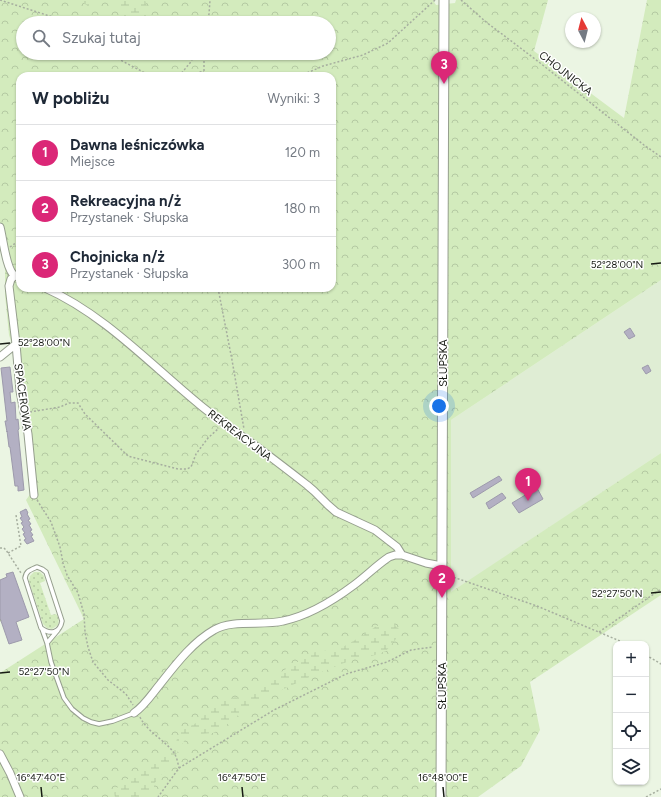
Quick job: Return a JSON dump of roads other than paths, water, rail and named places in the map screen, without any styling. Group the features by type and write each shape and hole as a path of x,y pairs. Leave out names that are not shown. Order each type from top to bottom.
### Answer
{"street":[{"name":"SŁUPSKA","path":"441,797 444,0"},
{"path":"0,228 10,269 16,276"},
{"name":"SPACEROWA","path":"16,278 11,280 9,286 20,391 28,434 34,495"},
{"name":"REKREACYJNA","path":"52,292 99,320 141,353 224,424 307,485 336,512 375,530 397,547 402,555 426,564 442,566"},
{"path":"0,357 16,344"},
{"path":"136,712 188,652 200,640 217,628 233,624 278,622 293,618 327,602 347,590 390,556 402,555"},
{"path":"0,754 20,797"}],"lane":[{"path":"5,273 16,277"},
{"path":"47,643 61,626 62,621 46,572 37,567 29,570 25,578 47,643 51,662 64,698 72,710 87,720 99,724 113,721 136,712"},
{"path":"41,628 50,632 58,630"}],"place":[{"name":"Chojnicka n/ż","path":"444,84"},
{"name":"Dawna leśniczówka","path":"528,501"},
{"name":"Rekreacyjna n/ż","path":"442,598"}]}
